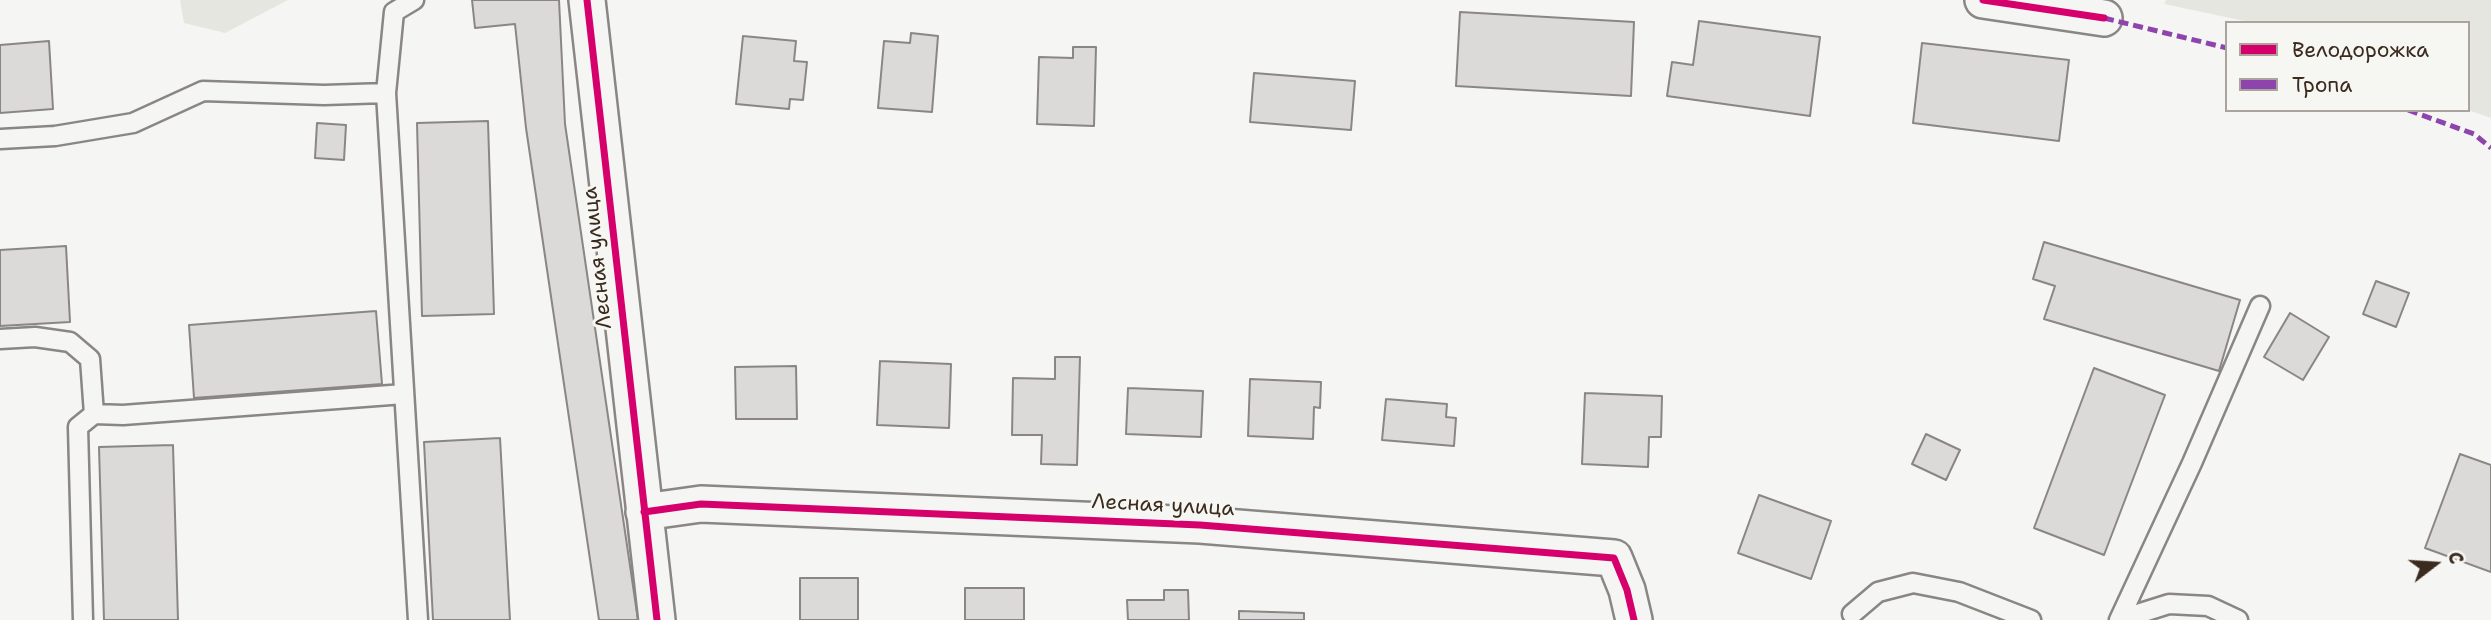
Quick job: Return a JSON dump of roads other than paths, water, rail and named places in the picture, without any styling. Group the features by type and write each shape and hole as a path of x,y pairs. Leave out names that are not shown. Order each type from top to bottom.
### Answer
{"street":[{"path":"1983,0 2104,18"},
{"name":"Лесная улица","path":"589,1 657,620"},
{"name":"Лесная улица","path":"644,512 701,504 1186,524 1614,558 1627,590 1634,620"}],"lane":[{"path":"414,0 394,12 386,93 418,620"},
{"path":"0,139 55,136 134,123 203,91 324,95 386,93"},
{"path":"2119,620 2192,463 2260,306"},
{"path":"0,339 35,337 70,342 90,359 94,414"},
{"path":"83,620 79,427 94,414 123,415 404,394"},
{"path":"1852,614 1878,592 1913,583 1959,592 2031,620"},
{"path":"2128,620 2134,615 2169,604 2208,606 2238,620"}]}
